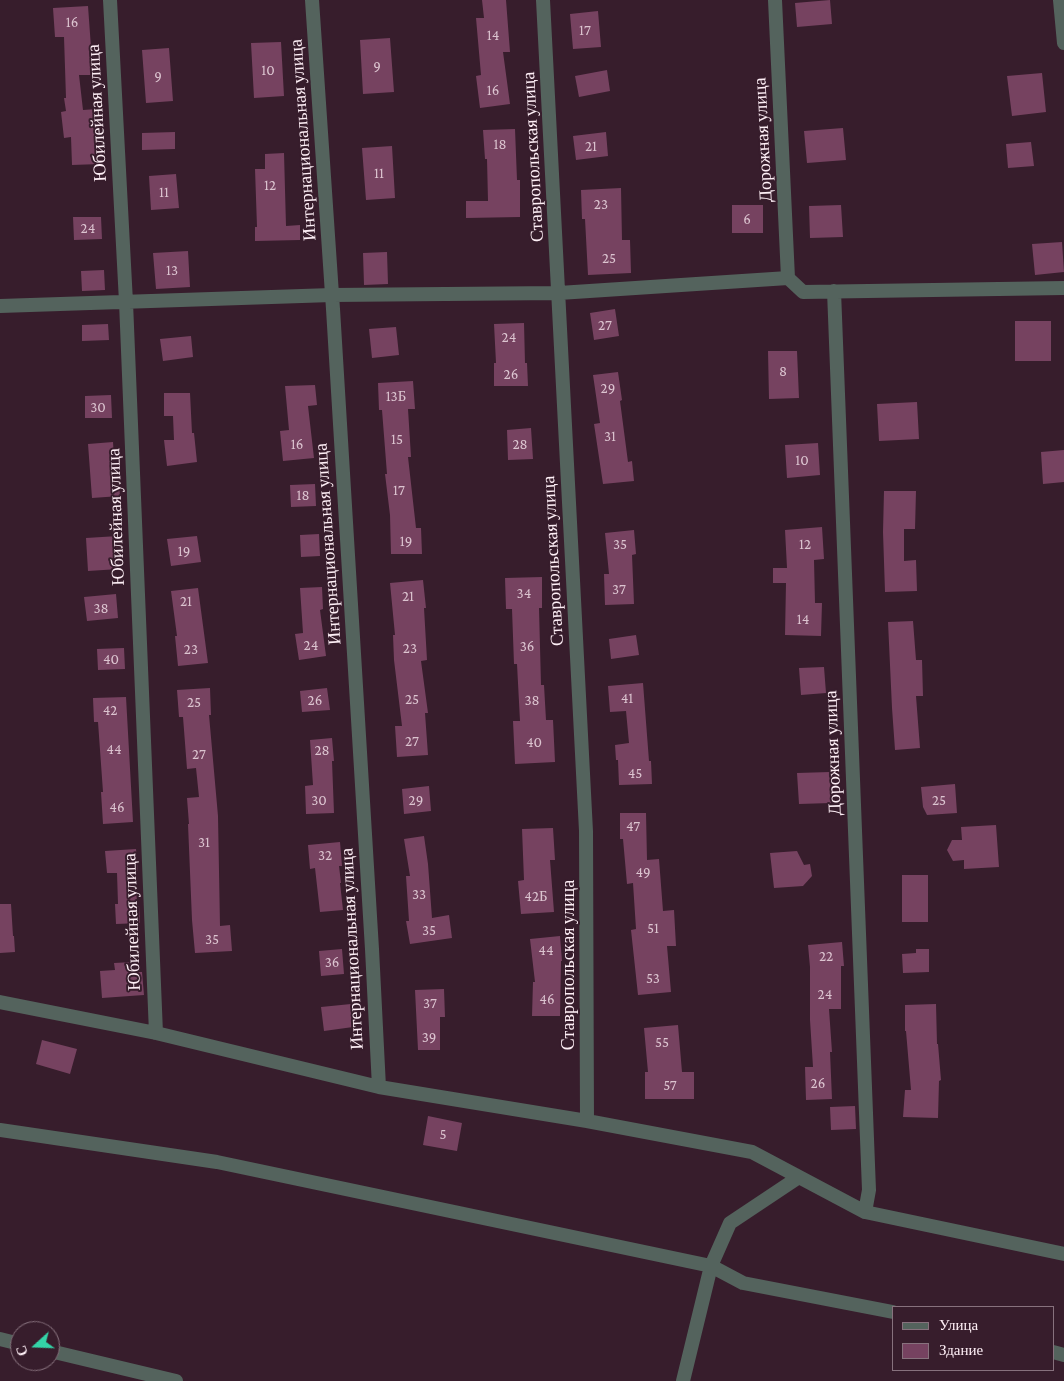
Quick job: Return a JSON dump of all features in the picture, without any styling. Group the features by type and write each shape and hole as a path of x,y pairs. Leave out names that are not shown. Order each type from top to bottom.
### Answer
{"street":[{"name":"Юбилейная улица","path":"110,0 126,302 156,1033"},
{"name":"Интернациональная улица","path":"312,0 332,295 371,939 378,1087"},
{"name":"Ставропольская улица","path":"543,0 586,832 587,1121"},
{"name":"Дорожная улица","path":"775,0 788,278"},
{"path":"1060,0 1064,43"},
{"path":"0,306 332,295 559,293 788,278 803,292 1064,288"},
{"name":"Дорожная улица","path":"834,291 869,1190 865,1212"},
{"path":"0,1002 156,1033 378,1087 587,1121 752,1152 865,1212 1064,1254"},
{"path":"0,1130 218,1162 711,1266 743,1283 892,1312"},
{"path":"683,1381 711,1266 730,1223 798,1177"},
{"path":"60,1353 176,1381"}],"building":[{"path":"482,0 506,0 510,52 503,52 510,104 480,108 476,76 481,75 476,18 484,18"},
{"path":"830,0 832,24 797,27 795,3"},
{"path":"88,6 93,75 79,75 83,110 97,109 100,134 100,164 72,165 71,137 64,138 61,112 66,111 64,98 66,98 64,37 55,37 53,8"},
{"path":"598,11 601,47 573,49 570,14"},
{"path":"390,38 394,92 363,94 360,40"},
{"path":"281,42 284,96 254,98 251,43"},
{"path":"169,48 173,101 146,103 142,50"},
{"path":"607,70 610,91 579,97 575,76"},
{"path":"1042,73 1046,112 1012,116 1007,76"},
{"path":"843,128 846,160 807,163 804,131"},
{"path":"515,129 517,180 520,180 520,217 466,218 466,201 488,201 487,159 485,159 483,130"},
{"path":"175,132 175,149 142,150 142,133"},
{"path":"606,132 608,156 576,160 573,136"},
{"path":"1031,142 1034,166 1008,168 1006,144"},
{"path":"392,146 395,198 366,200 362,148"},
{"path":"284,153 286,226 300,225 300,240 255,241 255,227 257,227 255,169 265,169 265,154"},
{"path":"176,174 179,208 151,210 149,176"},
{"path":"621,188 622,240 630,240 631,273 588,275 585,219 582,219 581,190"},
{"path":"732,205 763,205 763,233 732,233"},
{"path":"841,205 843,237 810,238 809,206"},
{"path":"73,217 101,217 102,239 74,240"},
{"path":"1062,242 1064,272 1035,275 1032,244"},
{"path":"188,251 190,287 156,289 153,253"},
{"path":"387,252 388,284 364,285 363,253"},
{"path":"104,270 105,290 82,291 81,271"},
{"path":"615,309 619,336 594,340 590,313"},
{"path":"1015,321 1051,321 1051,361 1015,361"},
{"path":"524,323 525,363 527,363 528,386 494,386 494,363 496,363 494,324"},
{"path":"108,324 109,340 82,341 82,325"},
{"path":"396,327 399,355 372,358 369,329"},
{"path":"191,336 193,357 163,361 160,339"},
{"path":"768,351 797,351 799,398 769,399"},
{"path":"618,372 628,462 632,461 634,481 603,484 594,424 600,423 593,375"},
{"path":"413,381 415,409 408,409 411,457 408,457 416,528 421,528 422,554 391,554 390,515 385,474 387,474 382,410 379,410 378,383"},
{"path":"315,385 317,405 308,406 314,458 283,461 280,431 289,430 285,386"},
{"path":"164,393 190,393 192,433 194,433 197,462 167,466 164,440 174,440 173,416 164,416"},
{"path":"111,395 112,418 85,418 85,396"},
{"path":"917,402 919,439 879,441 877,404"},
{"path":"531,428 533,459 508,460 507,430"},
{"path":"113,442 115,472 118,472 120,496 92,498 88,444"},
{"path":"818,443 820,475 787,478 785,445"},
{"path":"1064,450 1064,482 1043,484 1041,452"},
{"path":"315,484 316,506 291,507 290,485"},
{"path":"884,491 916,491 915,529 904,529 904,561 916,560 917,591 885,592"},
{"path":"822,527 824,559 814,560 815,603 822,603 821,636 785,635 786,583 773,583 773,568 787,568 785,530"},
{"path":"634,530 636,554 632,555 634,604 605,605 604,574 609,574 605,533"},
{"path":"319,534 320,556 301,557 300,535"},
{"path":"118,536 119,569 88,571 86,538"},
{"path":"197,536 201,562 171,566 167,539"},
{"path":"542,577 542,608 539,608 541,685 544,685 546,720 553,720 555,762 515,764 513,721 520,721 517,664 514,664 512,609 506,609 505,578"},
{"path":"423,580 426,608 424,608 427,660 421,661 428,713 425,713 428,755 397,757 395,726 402,726 394,660 393,635 395,635 390,583"},
{"path":"322,587 323,609 320,610 326,656 299,660 295,634 303,633 300,588"},
{"path":"198,588 208,663 178,666 175,636 177,636 171,591"},
{"path":"116,594 118,618 87,621 84,597"},
{"path":"913,621 916,660 922,660 923,696 916,696 920,748 895,750 888,622"},
{"path":"636,635 639,655 611,659 609,639"},
{"path":"124,648 125,669 98,670 97,649"},
{"path":"824,667 826,693 801,695 799,668"},
{"path":"643,683 652,784 619,785 615,745 629,743 626,711 610,712 608,686"},
{"path":"210,688 211,715 209,715 218,816 220,926 230,925 232,951 195,953 187,798 199,797 196,768 187,769 183,717 179,717 177,690"},
{"path":"327,688 330,710 302,712 300,691"},
{"path":"126,697 133,822 103,824 101,792 103,792 98,722 94,722 93,698"},
{"path":"332,738 334,813 306,814 305,786 313,785 310,740"},
{"path":"830,772 831,803 799,804 797,773"},
{"path":"955,784 957,813 927,815 923,807 921,787"},
{"path":"429,786 431,811 404,814 402,789"},
{"path":"620,813 646,813 647,860 659,859 663,911 674,910 676,946 667,946 671,992 638,995 631,930 636,929 633,883 627,884 623,839 620,839"},
{"path":"996,825 999,867 964,869 964,860 953,861 947,850 952,840 962,840 961,827"},
{"path":"553,828 555,860 550,860 554,912 521,914 518,881 524,880 522,829"},
{"path":"424,836 432,918 449,915 452,938 410,944 406,921 409,921 406,876 410,876 404,839"},
{"path":"340,842 342,866 339,866 343,910 320,912 315,868 310,869 308,845"},
{"path":"136,849 138,871 136,871 137,906 139,906 140,923 116,924 115,904 118,904 117,873 107,873 105,851"},
{"path":"797,851 804,865 810,864 812,876 803,886 774,888 770,853"},
{"path":"902,875 928,875 928,922 902,922"},
{"path":"0,904 11,904 15,952 0,953"},
{"path":"560,936 562,961 560,1016 532,1016 533,982 535,982 530,939"},
{"path":"842,942 844,966 841,966 841,1009 829,1009 832,1052 830,1052 832,1099 806,1100 805,1067 813,1067 808,945"},
{"path":"342,949 344,974 321,976 319,951"},
{"path":"916,949 929,949 929,972 903,973 902,954 916,953"},
{"path":"133,962 134,972 142,972 144,995 102,998 100,971 115,970 114,963"},
{"path":"444,989 445,1017 440,1017 440,1050 418,1050 415,990"},
{"path":"351,1004 353,1027 324,1031 321,1007"},
{"path":"936,1004 937,1044 941,1080 939,1081 938,1118 903,1117 905,1090 911,1090 905,1031 905,1005"},
{"path":"678,1025 682,1072 694,1072 694,1099 645,1099 645,1072 648,1072 644,1028"},
{"path":"42,1040 77,1049 70,1074 36,1064"},
{"path":"855,1106 856,1129 831,1130 830,1107"},
{"path":"428,1116 462,1123 457,1151 423,1145"}]}
